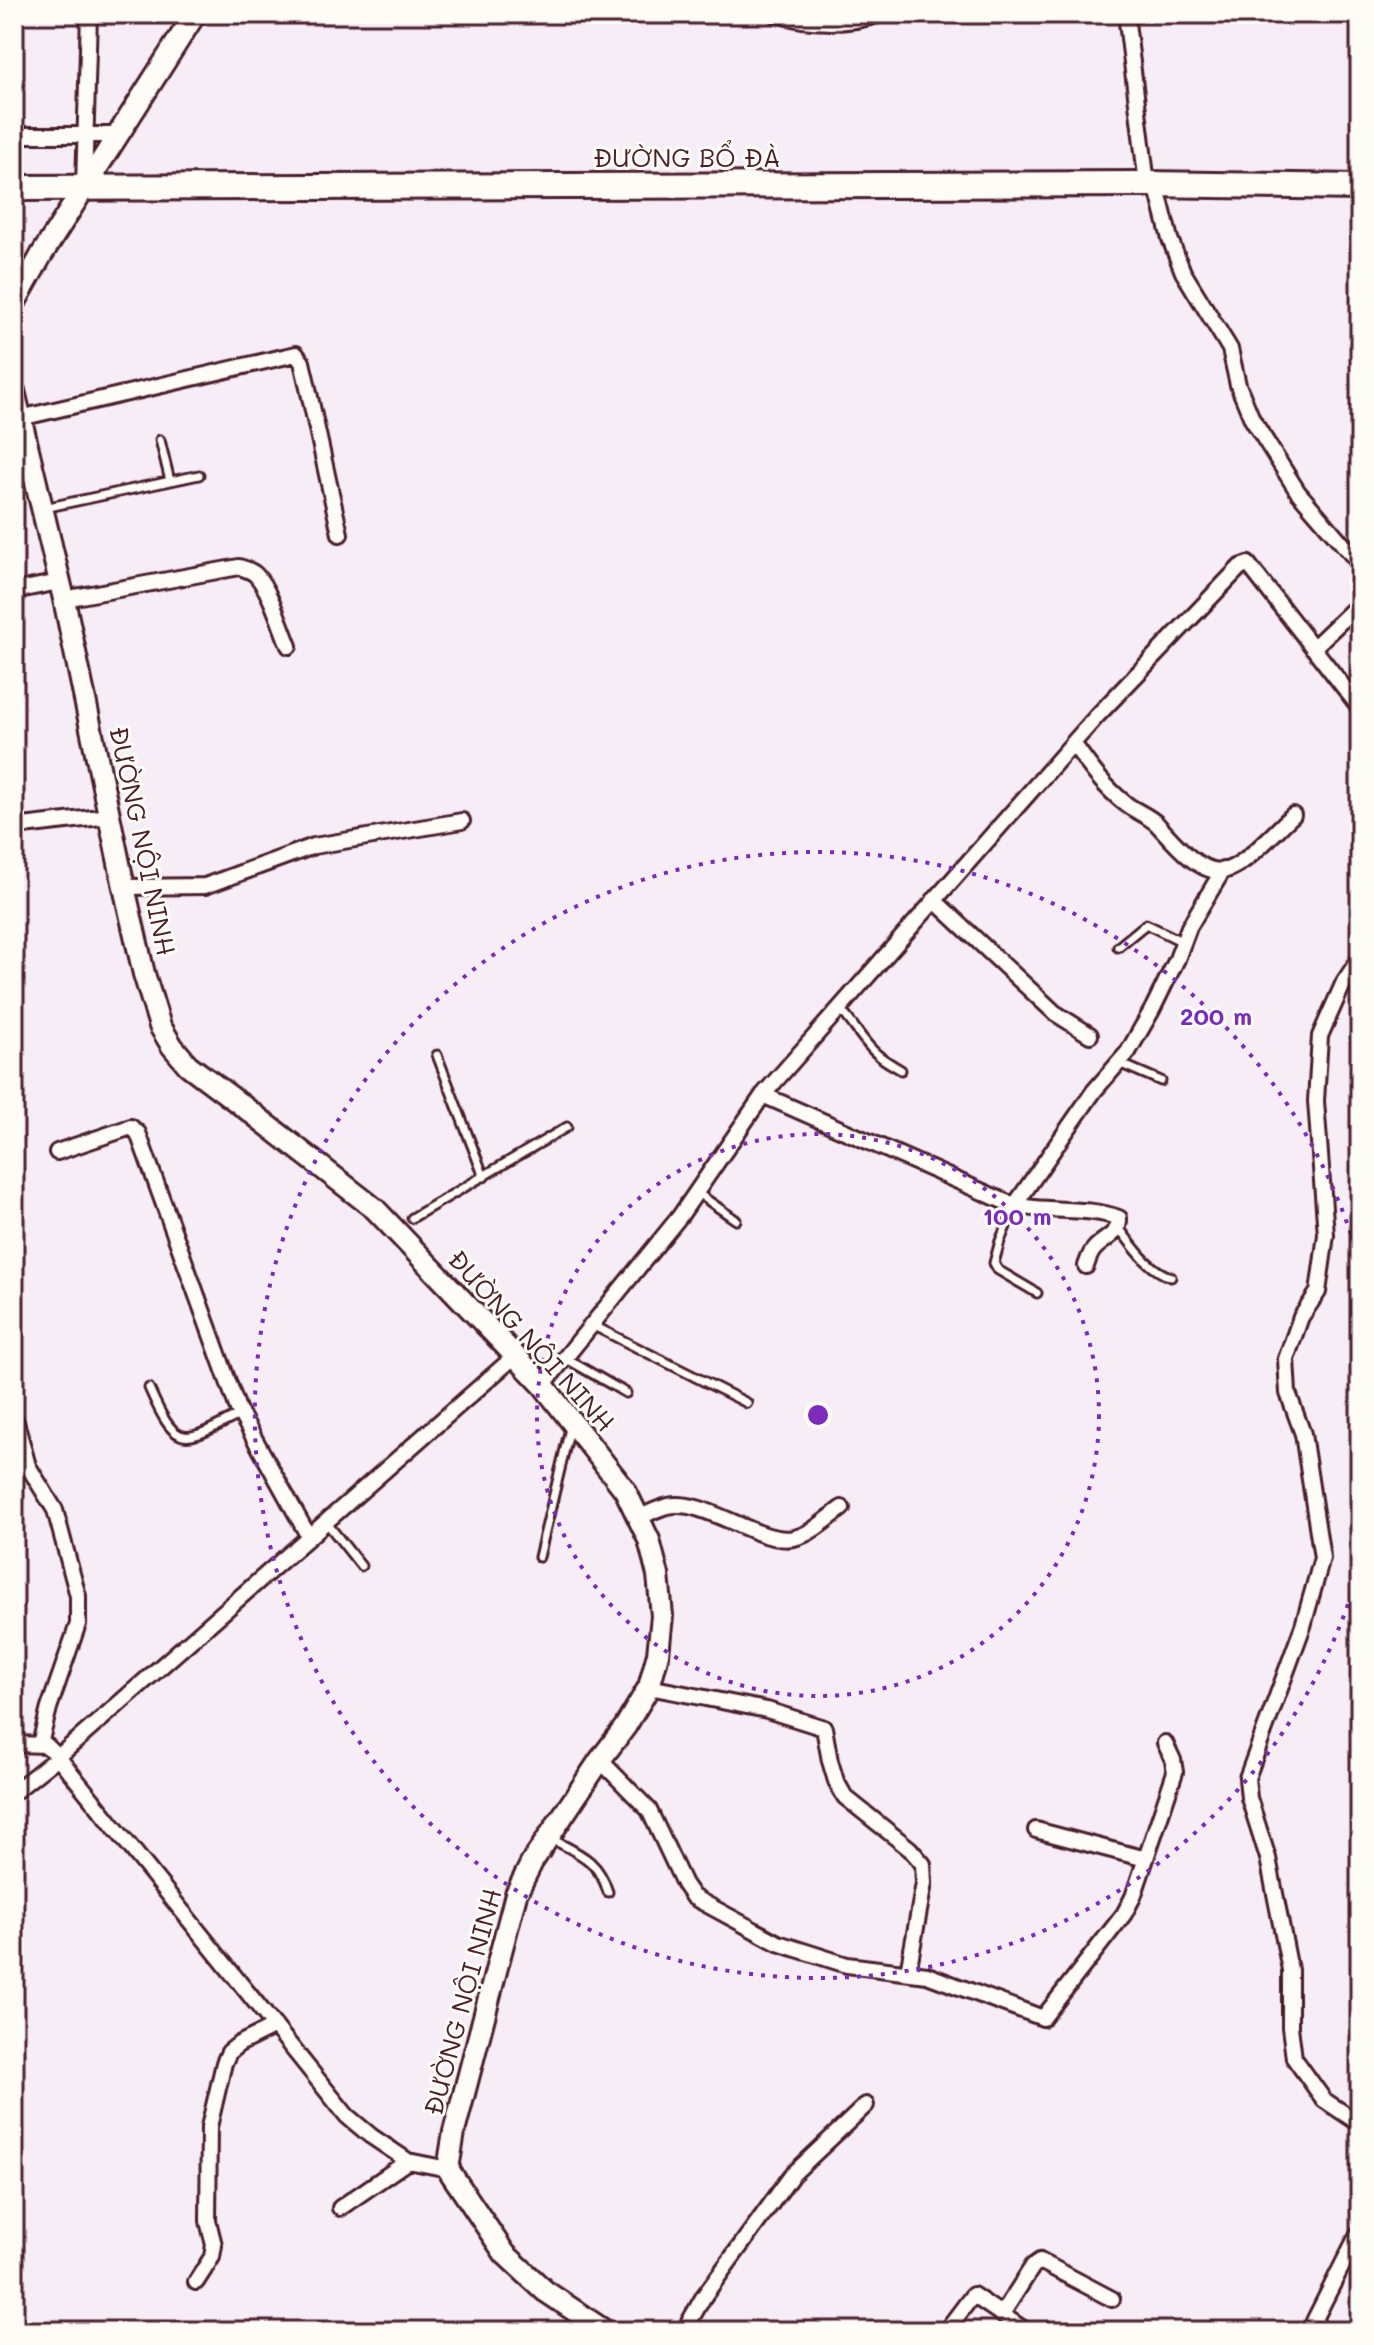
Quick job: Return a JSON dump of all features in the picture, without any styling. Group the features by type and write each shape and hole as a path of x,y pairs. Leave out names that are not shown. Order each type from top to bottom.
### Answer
{"main road":[{"name":"ĐƯỜNG BỔ ĐÀ","path":"14,188 1151,184 1360,187"}],"street":[{"path":"84,188 89,14"},
{"path":"14,304 42,254 195,14"},
{"path":"776,14 840,23 865,20 880,14"},
{"path":"1126,14 1151,184 1183,272 1230,349 1238,385 1252,419 1298,492 1360,564"},
{"path":"14,135 117,135"},
{"path":"20,418 296,354 302,362 340,534"},
{"name":"ĐƯỜNG NỘI NINH","path":"14,391 61,590 144,974 160,1026 188,1065 375,1209 404,1224 543,1385 625,1490 649,1540 658,1575 662,1616 658,1654 649,1687 532,1862 516,1894 454,2132 448,2169"},
{"path":"543,1385 680,1216 763,1095 1073,743 1244,564 1248,564 1360,708"},
{"path":"14,591 61,590 239,567 257,576 289,646"},
{"path":"1313,648 1360,603"},
{"path":"1073,743 1100,782 1127,805 1155,822 1180,850 1198,863 1218,871 1240,863 1293,815"},
{"path":"14,827 110,816"},
{"path":"124,887 205,886 314,846 462,821"},
{"path":"1015,1205 1094,1091 1128,1052 1152,1010 1189,927 1223,870"},
{"path":"934,900 1055,1013 1090,1035"},
{"path":"1360,958 1344,982 1320,1036 1316,1101 1326,1235 1318,1292 1301,1317 1286,1359 1288,1393 1303,1434 1322,1558 1303,1626 1247,1778 1249,1798 1268,1858 1290,1970 1290,2027 1294,2058 1324,2100 1360,2124"},
{"path":"763,1095 1015,1205 1052,1211 1102,1212 1119,1218 1119,1228 1094,1249 1086,1266"},
{"path":"57,1152 131,1127 138,1133 241,1414 309,1537"},
{"path":"14,1792 58,1757 515,1356"},
{"path":"16,1422 28,1466 55,1510 78,1596 78,1624 40,1744"},
{"path":"639,1517 667,1506 693,1507 754,1530 791,1539 805,1534 842,1508"},
{"path":"649,1687 767,1710 824,1728 836,1781 845,1797 910,1849 923,1864 924,1883 908,1972"},
{"path":"600,1760 649,1810 693,1897 778,1943 847,1965 927,1975 1043,2018 1124,1914 1133,1897 1175,1772 1165,1743"},
{"path":"14,1744 46,1745 58,1757 347,2116 408,2161 448,2169 505,2254 545,2291 605,2331"},
{"path":"1036,1830 1146,1859"},
{"path":"196,2282 212,2257 214,2245 208,2221 209,2127 224,2063 229,2052 239,2044 275,2026"},
{"path":"684,2331 704,2296 792,2175 866,2105"},
{"path":"340,2208 408,2161"},
{"path":"1309,2331 1358,2234"},
{"path":"1002,2314 1033,2266 1040,2261 1112,2299"},
{"path":"946,2331 973,2295 1026,2331"}],"lane":[{"path":"160,440 170,481"},
{"path":"42,509 199,475"},
{"path":"1118,947 1146,924 1183,942"},
{"path":"839,1008 853,1022 869,1047 901,1070"},
{"path":"437,1055 484,1177"},
{"path":"1119,1063 1161,1081"},
{"path":"404,1224 567,1127"},
{"path":"696,1192 736,1220"},
{"path":"1015,1205 994,1263 998,1270 1037,1293"},
{"path":"1119,1228 1151,1266 1171,1277"},
{"path":"592,1325 747,1403"},
{"path":"565,1358 626,1393"},
{"path":"149,1388 167,1424 177,1435 185,1438 197,1436 241,1414"},
{"path":"539,1557 572,1422"},
{"path":"326,1522 361,1566"},
{"path":"549,1837 591,1861 603,1876 608,1892"}]}
